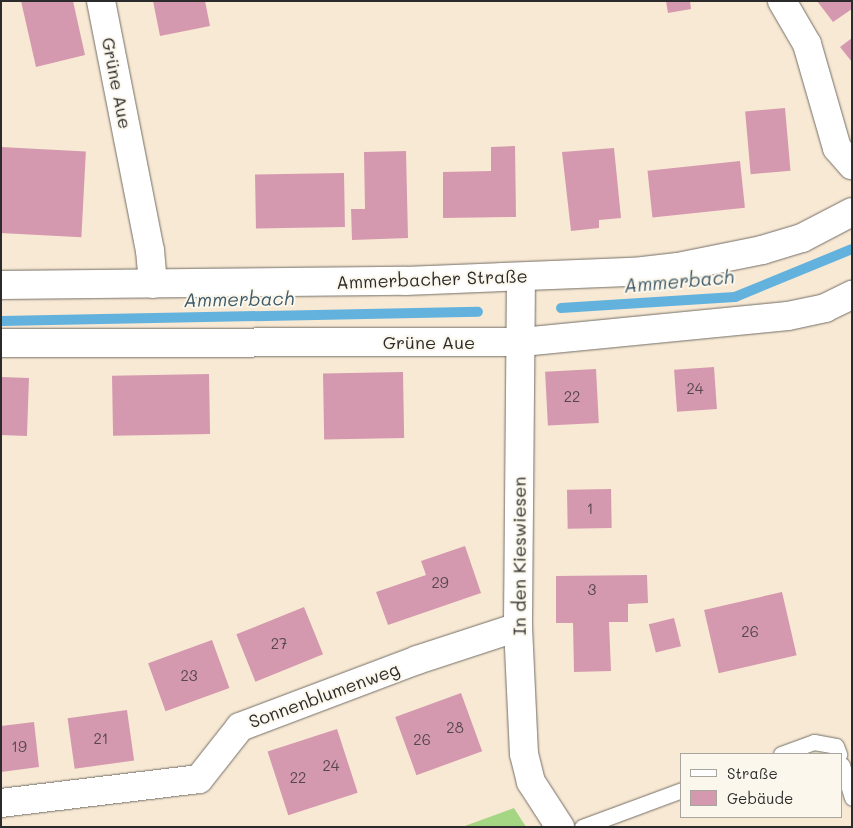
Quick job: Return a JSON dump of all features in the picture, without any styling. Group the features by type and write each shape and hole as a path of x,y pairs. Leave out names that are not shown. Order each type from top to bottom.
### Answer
{"street":[{"name":"Grüne Aue","path":"101,1 150,250 153,284"},
{"path":"782,1 807,44 838,148 852,165"},
{"name":"Ammerbacher Straße","path":"1,285 153,284 634,272 717,260 802,238 852,212"},
{"name":"In den Kieswiesen","path":"521,276 522,342 518,628 524,754 531,782 560,827"},
{"name":"Grüne Aue","path":"1,343 522,342 714,326 788,316 824,308 852,296"},
{"name":"Sonnenblumenweg","path":"1,804 199,779 240,727 417,660 518,628"}],"lane":[{"path":"784,753 814,742 836,746 839,753"},
{"path":"843,768 852,798"},
{"path":"582,827 680,791"}],"green space":[{"path":"514,808 526,827 462,827"}],"building":[{"path":"21,1 73,1 85,55 36,67"},
{"path":"153,1 205,1 210,26 160,36"},
{"path":"666,1 690,1 691,9 668,13"},
{"path":"817,1 852,1 852,9 833,22"},
{"path":"852,38 852,62 840,47"},
{"path":"785,108 790,171 751,174 745,111"},
{"path":"515,146 516,217 443,218 443,172 491,171 491,147"},
{"path":"1,147 86,151 81,237 1,233"},
{"path":"614,148 621,218 599,220 599,228 571,231 562,152"},
{"path":"406,151 408,238 352,240 351,209 365,209 364,152"},
{"path":"740,161 745,208 652,217 648,171"},
{"path":"344,173 345,227 256,229 255,175"},
{"path":"714,367 717,409 677,412 674,370"},
{"path":"596,369 599,423 548,426 545,372"},
{"path":"403,372 404,438 324,439 323,373"},
{"path":"209,374 210,434 113,436 112,376"},
{"path":"1,377 29,378 27,436 1,435"},
{"path":"611,489 612,528 568,529 567,490"},
{"path":"465,546 481,593 388,625 376,592 426,575 421,561"},
{"path":"647,575 648,603 628,604 628,622 609,622 611,671 574,672 573,623 556,623 556,576"},
{"path":"782,592 797,655 719,673 704,610"},
{"path":"304,607 323,654 255,682 236,634"},
{"path":"674,618 681,646 656,652 649,624"},
{"path":"212,640 229,688 166,711 148,663"},
{"path":"461,693 482,751 416,775 395,717"},
{"path":"127,710 134,761 75,769 68,718"},
{"path":"34,722 39,767 1,772 1,726"},
{"path":"337,729 358,793 288,815 268,752"}],"waterway":[{"name":"Ammerbach","path":"561,308 735,297 852,249"},
{"name":"Ammerbach","path":"1,321 478,312"}]}
